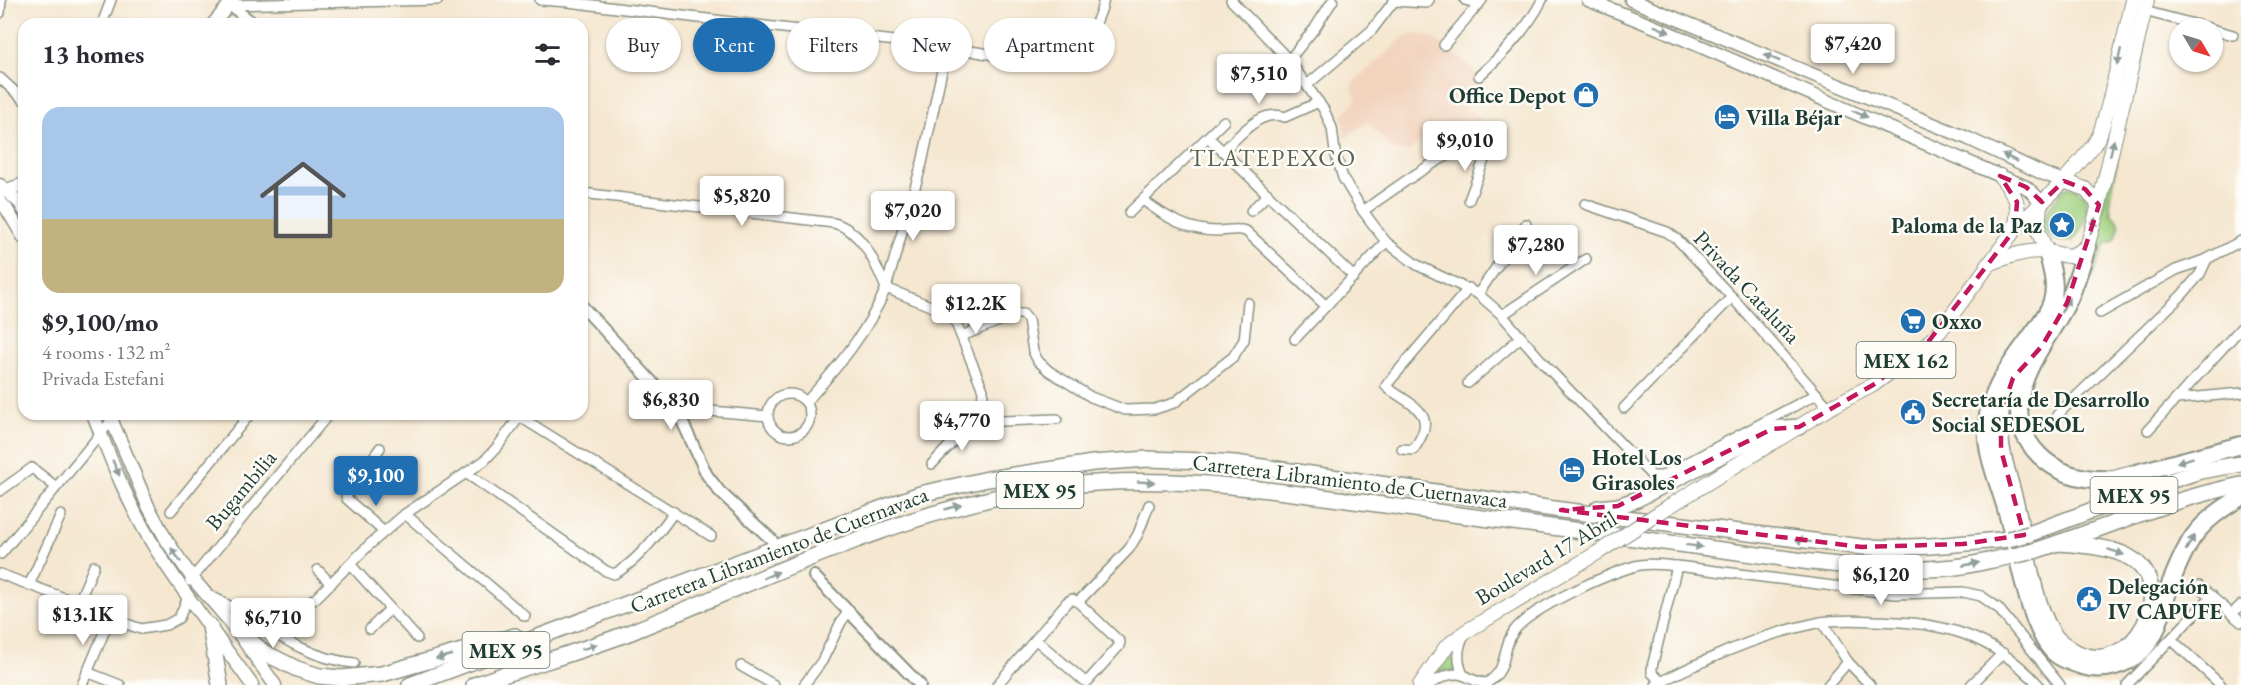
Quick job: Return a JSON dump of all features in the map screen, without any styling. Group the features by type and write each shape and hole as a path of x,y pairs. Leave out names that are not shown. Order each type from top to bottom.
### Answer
{"highway":[{"path":"2086,247 2078,277 2067,303 2026,372 2019,395 2019,417 2036,452 2046,462 2062,472 2094,480 2114,479 2241,446"},
{"path":"2047,252 2053,283 2052,301 2046,315 2005,374 1989,411 1986,428 1986,443 2009,517 2031,608 2046,642 2056,654 2070,662 2089,668 2114,667 2142,651 2157,628 2171,583 2192,538 2220,510 2241,497"},
{"path":"2042,346 2013,378 2001,414 1999,433 2001,450 2020,514 2035,583 2052,632 2069,648 2081,654 2096,657 2122,650 2141,633 2150,615 2152,599 2149,583 2139,567 2127,556 2108,549 2058,543"},
{"path":"1561,510 1606,508 1627,503 1772,429 1798,427"},
{"name":"Carretera Libramiento de Cuernavaca","path":"410,685 920,495 988,479 1093,463 1148,459 1235,463 1561,510 1862,547 1927,546 2008,539 2029,534 2200,471 2241,464"},
{"name":"Carretera Libramiento de Cuernavaca","path":"474,685 627,634 840,546 906,522 961,505 1059,486 1129,481 1229,486 1862,567 1926,568 1962,566 2034,551 2172,502 2241,485"},
{"path":"232,624 262,652 297,669 320,676 341,678 382,674 472,650 568,620 602,614"},
{"path":"210,626 220,685"},
{"path":"498,685 564,656"}],"main road":[{"path":"1588,0 2026,187 2036,196 2040,204 2038,231 2047,252"},
{"path":"1631,0 1967,138 2044,174 2085,189 2099,205"},
{"path":"2040,204 2064,181 2100,134 2133,0"},
{"path":"218,18 231,3"},
{"path":"1987,265 2008,256 2047,252 2071,256 2086,247 2099,205 2145,6"},
{"path":"1958,157 1967,138"},
{"path":"2000,176 2017,202 2018,218 2015,229"},
{"path":"2,189 18,185"},
{"path":"2,189 18,201"},
{"path":"0,202 18,228"},
{"name":"Boulevard 17 Abril","path":"1420,685 1446,647 1465,632 1597,553 1829,408 1873,385 1925,346 1965,300 1987,265 2015,229 2040,204"},
{"path":"95,420 136,513 156,550 252,685"},
{"path":"115,420 157,523 193,579 232,624 275,685"},
{"path":"233,658 248,647"}],"street":[{"path":"0,13 1,0"},
{"path":"104,18 111,0"},
{"path":"231,3 438,0"},
{"path":"540,0 891,40"},
{"path":"972,51 1030,61 1051,61 1066,56 1076,49 1090,33 1101,12 1104,0"},
{"path":"1231,0 1289,60 1318,102 1332,129 1335,152 1343,178 1363,211 1386,242 1417,265 1469,288 1502,315 1545,365 1652,476 1662,476 1817,393"},
{"path":"1289,60 1333,0"},
{"path":"1307,86 1372,30 1394,1 1426,3 1429,0"},
{"path":"1466,0 1480,2"},
{"path":"1479,76 1510,45 1542,0"},
{"path":"1444,45 1480,2"},
{"path":"231,3 247,18"},
{"path":"2145,6 2179,18"},
{"path":"2223,32 2233,35"},
{"path":"806,402 840,365 879,304 886,288 922,163 942,72"},
{"path":"0,78 18,94"},
{"path":"1223,151 1257,120 1276,114 1286,117 1318,102"},
{"path":"1129,213 1224,121"},
{"path":"1208,137 1354,277"},
{"path":"1363,211 1443,159 1467,148 1478,148 1487,152 1469,200"},
{"path":"588,194 834,223 853,232 865,248 886,288 945,312 955,321 983,390 982,405 972,422 932,464"},
{"path":"1251,211 1268,194"},
{"path":"1143,200 1174,221 1198,230 1238,229 1246,231 1326,306"},
{"name":"Privada Cataluña","path":"1585,204 1667,232 1677,239 1732,297 1829,408"},
{"path":"1478,294 1526,224"},
{"path":"2100,313 2176,270 2207,259 2241,241"},
{"path":"1295,339 1386,242"},
{"path":"1502,315 1586,259"},
{"path":"2057,415 2182,295 2200,274 2207,259"},
{"path":"1402,449 1413,450 1425,431 1425,423 1420,410 1386,386 1469,288"},
{"path":"1624,408 1732,297"},
{"path":"962,336 1016,314 1023,314 1028,320 1033,351 1038,361 1049,371 1091,397 1125,410 1155,410 1174,403 1233,357 1244,340 1248,303"},
{"path":"588,313 676,408 707,475 720,492 772,540"},
{"path":"2148,430 2241,328"},
{"path":"1468,382 1521,337"},
{"path":"2177,399 2241,393"},
{"path":"793,394 806,402 809,410 807,425 796,435 780,434 770,424 769,408 778,396 793,394"},
{"path":"676,408 768,416"},
{"path":"972,422 1057,419"},
{"path":"2,554 110,420"},
{"path":"171,511 245,420"},
{"name":"Bugambilia","path":"0,574 141,629 166,625 179,618 185,593 193,579 324,420"},
{"path":"263,627 280,623 316,598 405,514 483,461 498,446 515,420"},
{"path":"526,420 711,536"},
{"path":"380,448 346,496 384,532"},
{"path":"0,491 32,468 56,488"},
{"path":"466,473 606,571 614,574 621,571 641,551 674,512"},
{"path":"1078,602 1129,549 1138,534 1149,505"},
{"path":"405,514 525,616"},
{"path":"29,585 61,515"},
{"path":"350,564 417,638"},
{"path":"1429,685 1441,677 1451,675 1463,675 1478,682 1493,679 1501,672 1512,633 1516,628 1544,607 1619,570 1642,564 1677,566 1895,594 1963,592 1981,596 1998,608 2060,685"},
{"path":"78,604 94,566"},
{"path":"1677,566 1652,667 1652,673 1661,684 1741,644 1822,622 1849,620 1916,622 1960,632 2013,659 2038,683 2050,672"},
{"path":"318,570 331,584"},
{"path":"814,576 920,685"},
{"path":"2199,586 2241,622"},
{"path":"207,593 234,607 297,648 336,662 354,663"},
{"path":"2129,684 2212,596"},
{"path":"996,685 1072,599 1120,642 1087,682 1036,640"},
{"path":"2232,614 2241,605"},
{"path":"370,629 390,609"},
{"path":"804,685 822,661 841,622 849,611"},
{"path":"82,685 110,618"},
{"path":"1822,622 1848,662 1870,685"},
{"path":"1463,675 1458,654 1459,644 1465,632"},
{"path":"2172,640 2221,685"},
{"path":"1971,685 2003,653"},
{"path":"1828,685 1848,662"},
{"path":"741,666 774,685"},
{"path":"87,672 120,685"}],"highlighted area":[{"path":"2000,176 2026,187 2042,202 2064,181 2085,189 2099,205 2067,303 2042,346 2013,378 2001,414 2001,450 2024,535 1963,544 1862,547 1561,510 1618,506 1772,429 1799,427 1873,385 1925,346 2015,229 2017,202"}],"shaded area":[{"path":"1408,34 1424,34 1444,45 1484,79 1462,104 1477,116 1482,126 1468,146 1451,152 1432,134 1408,151 1394,150 1368,122 1345,138 1342,117 1356,99 1351,84"}],"green space":[{"path":"2115,152 2118,153 2110,205 2111,214 2120,224 2115,240 2105,244 2091,280 2085,277 2094,249"},
{"path":"2072,187 2085,195 2087,207 2085,220 2072,241 2060,241 2046,233 2043,223 2051,205 2064,189"},
{"path":"1456,640 1452,652 1458,671 1438,671 1427,680"}],"water":[{"name":"Paloma de la Paz","path":"2061,212 2070,216 2074,225 2070,234 2061,238 2052,234 2048,225 2052,216"}],"tunnel":[{"path":"776,543 814,576"}],"place":[{"name":"Office Depot","path":"1586,95"},
{"name":"Villa Béjar","path":"1727,117"},
{"name":"Paloma de la Paz","path":"2062,225"},
{"name":"Oxxo","path":"1913,321"},
{"name":"Secretaría de Desarrollo Social SEDESOL","path":"1913,412"},
{"name":"Hotel Los Girasoles","path":"1572,470"},
{"name":"Delegación IV CAPUFE","path":"2089,599"}],"district":[{"name":"TLATEPEXCO","path":"1273,157"}]}
